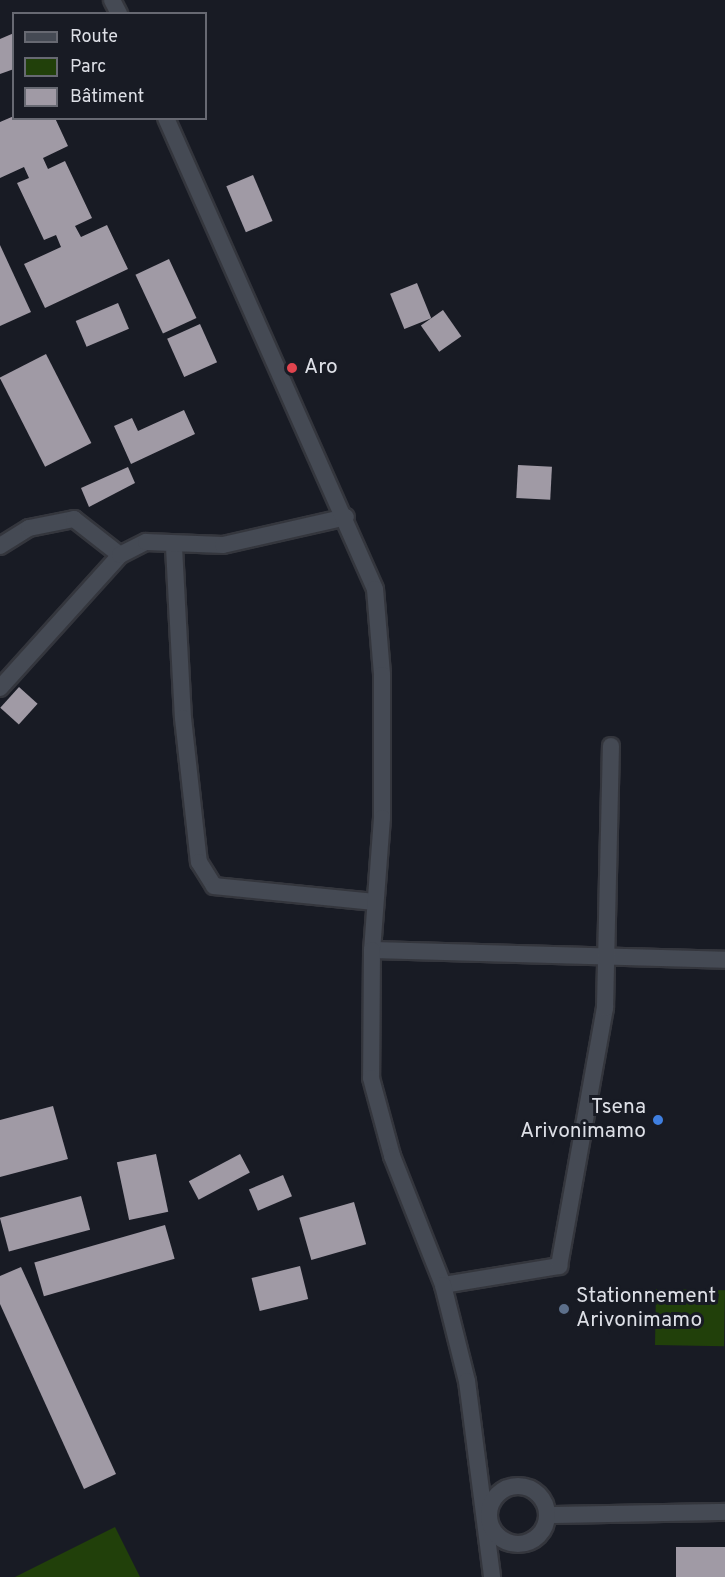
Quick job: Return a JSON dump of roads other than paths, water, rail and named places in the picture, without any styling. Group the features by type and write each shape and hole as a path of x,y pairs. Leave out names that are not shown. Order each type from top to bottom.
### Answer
{"street":[{"path":"167,120 346,517 375,589 382,675 382,818 374,902 371,1078 392,1156 443,1286 467,1381 489,1518 492,1577"},
{"path":"0,688 120,555 146,543 174,547 223,545 346,517"},
{"path":"0,546 28,528 74,519 120,555"},
{"path":"174,547 183,718 199,862 214,886 374,902"},
{"path":"443,1286 559,1266 605,1008 608,954 610,746"},
{"path":"372,950 608,954 725,960"},
{"path":"516,1486 532,1489 548,1515 542,1532 529,1543 511,1544 496,1534 489,1518 501,1491 516,1486"},
{"path":"548,1515 725,1512"}],"place":[{"name":"Aro","path":"292,368"},
{"name":"Tsena Arivonimamo","path":"658,1120"},
{"name":"Stationnement Arivonimamo","path":"564,1309"}]}
